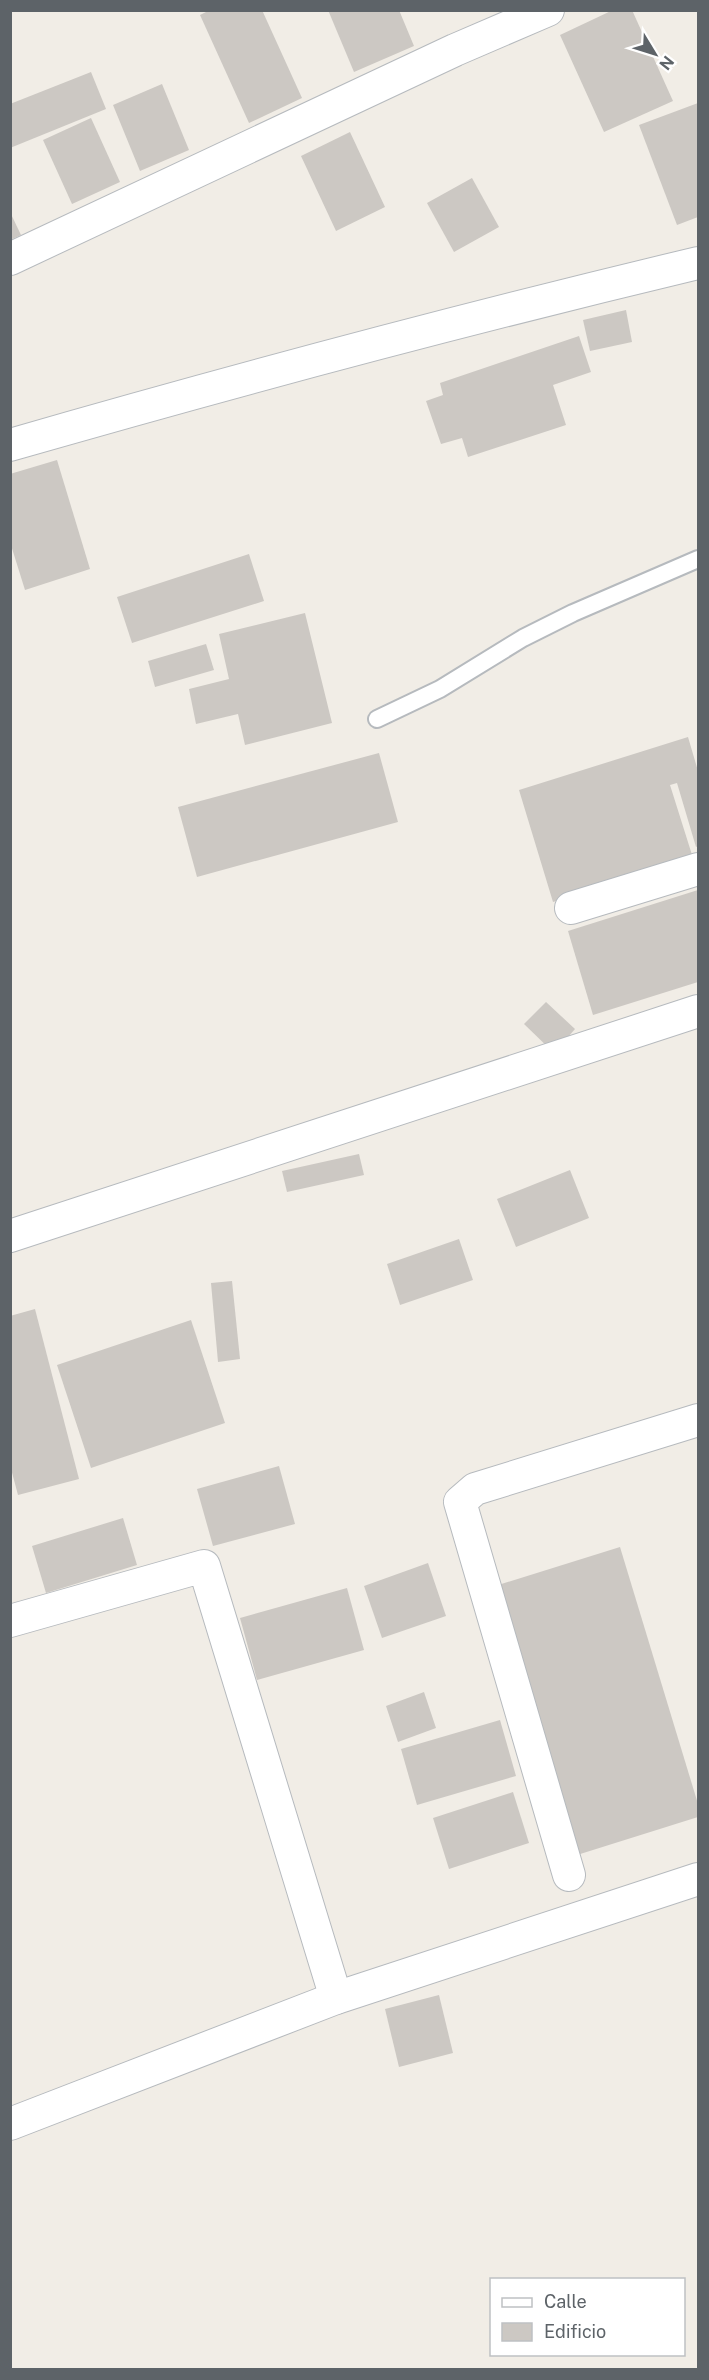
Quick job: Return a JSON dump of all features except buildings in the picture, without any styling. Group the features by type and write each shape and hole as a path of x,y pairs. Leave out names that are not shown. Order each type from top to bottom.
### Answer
{"street":[{"path":"10,259 455,50 548,10"},
{"path":"10,445 216,386 511,308 699,263"},
{"path":"571,908 699,869"},
{"path":"10,1236 699,1011"},
{"path":"570,1875 460,1502 475,1489 699,1420"},
{"path":"10,1621 204,1566 336,1998"},
{"path":"10,2124 336,1998 699,1879"}],"lane":[{"path":"377,719 440,689 523,638 573,613 699,559"}]}
